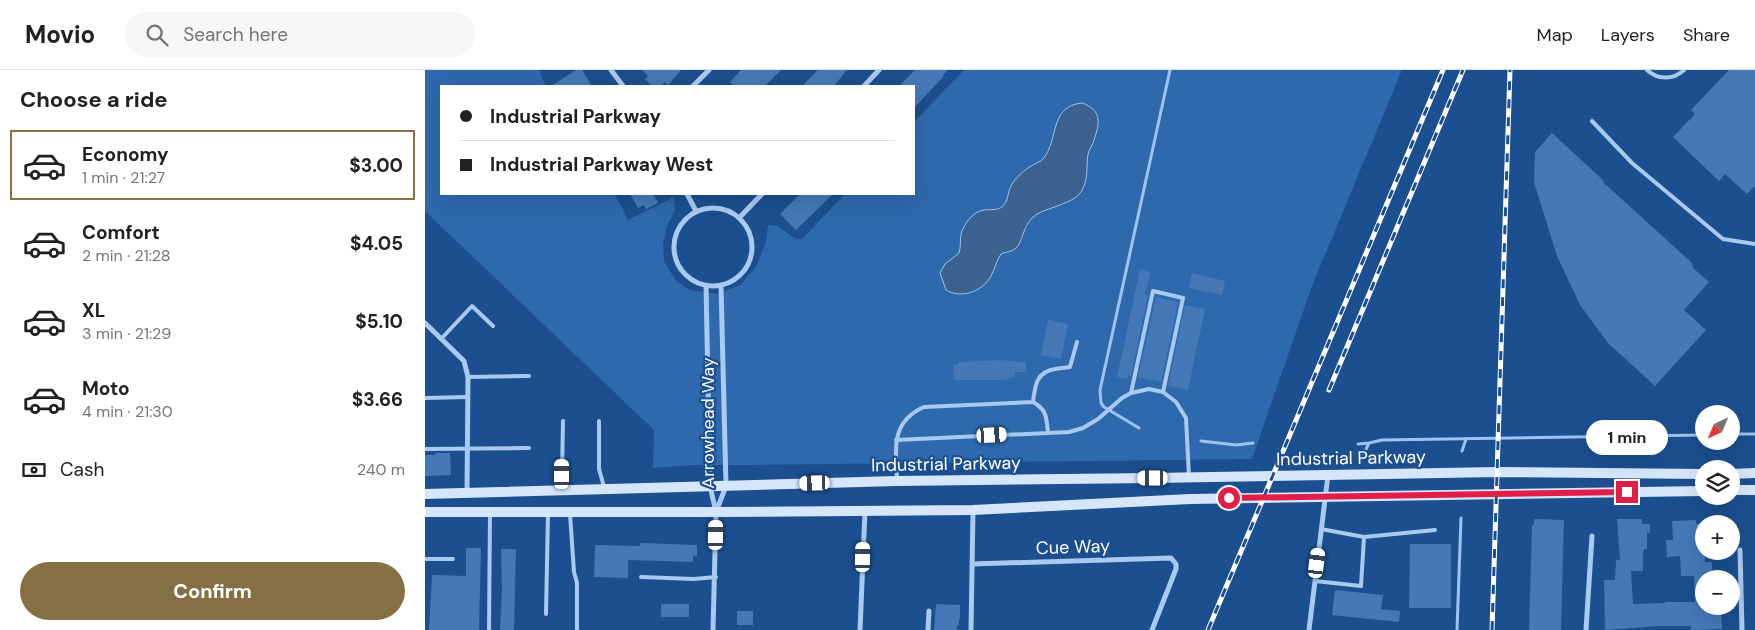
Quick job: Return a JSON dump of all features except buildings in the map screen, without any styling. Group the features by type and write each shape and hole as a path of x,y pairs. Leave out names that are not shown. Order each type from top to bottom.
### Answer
{"main road":[{"name":"Industrial Parkway","path":"425,494 897,480 1189,478 1498,472 1695,474"},
{"path":"1740,474 1755,474"},
{"path":"1740,490 1755,490"},
{"path":"425,512 973,510 1190,499 1695,491"}],"street":[{"path":"611,70 622,85"},
{"path":"694,85 709,70"},
{"path":"865,85 879,70"},
{"path":"688,195 696,211"},
{"path":"739,218 761,195"},
{"path":"706,208 719,208 739,218 749,232 752,244 751,256 739,276 721,285 706,285 686,275 679,265 675,254 675,238 679,228 688,216 706,208"},
{"name":"Arrowhead Way","path":"706,285 710,486 716,512"},
{"name":"Arrowhead Way","path":"716,512 726,486 721,285"},
{"path":"425,323 464,362 468,377 467,493"},
{"path":"1309,630 1328,475"},
{"path":"971,630 973,510"},
{"path":"860,630 865,511"},
{"path":"713,630 716,512"},
{"path":"1586,630 1592,536"},
{"path":"1740,550 1741,630"},
{"name":"Cue Way","path":"972,564 1071,562 1166,557 1174,560 1176,569 1152,630"},
{"path":"928,630 929,612"}],"lane":[{"path":"1647,70 1653,76 1667,79 1684,70"},
{"path":"1592,121 1632,163 1723,239 1755,244"},
{"path":"1131,393 1153,291 1183,298 1163,392"},
{"path":"441,338 472,306 493,326"},
{"path":"1033,402 1038,377 1047,371 1070,367 1077,342"},
{"path":"468,377 529,376"},
{"path":"896,440 1069,432 1083,428 1098,419 1122,398 1131,393 1149,389 1163,392 1176,402 1186,418 1189,478"},
{"path":"425,398 468,397"},
{"path":"897,480 896,440 904,422 911,413 924,407 1033,402 1042,407 1046,415 1048,432"},
{"path":"563,420 562,474 565,490"},
{"path":"599,422 599,469 605,489"},
{"path":"425,449 529,448"},
{"path":"489,630 490,512"},
{"path":"546,614 548,512"},
{"path":"570,512 574,572 577,583 577,630"},
{"path":"1321,529 1364,537 1435,530"},
{"path":"1315,581 1361,586 1364,537"},
{"path":"425,559 453,559"},
{"path":"641,577 693,579 715,577"}],"shaded area":[{"path":"425,70 539,70 546,85 440,85 440,195 616,195 628,220 674,197 675,210 667,226 663,244 664,261 676,281 690,290 718,294 740,285 756,267 766,242 768,225 777,226 796,239 802,239 844,195 915,195 915,121 964,70 1402,70 1312,286 1252,459 694,465 653,468 654,430 425,211"},
{"path":"1082,103 1093,109 1098,118 1098,123 1088,154 1086,178 1081,192 1073,199 1042,211 1032,218 1018,246 1001,254 987,282 977,290 958,294 946,290 940,273 945,264 959,253 964,226 973,215 980,211 1002,207 1015,180 1027,169 1043,159 1048,151 1059,117 1064,110 1072,105"}],"waterway":[{"path":"1139,428 1104,407 1101,403 1100,390 1170,70"},
{"path":"1740,434 1755,434"},
{"path":"1361,460 1369,443 1382,440 1695,435"},
{"path":"1462,451 1466,439"},
{"path":"1201,441 1236,445 1253,443"},
{"path":"1358,444 1369,443"},
{"path":"1457,630 1461,518"}],"railway":[{"path":"1208,630 1443,70"},
{"path":"1329,390 1463,70"},
{"path":"1492,630 1510,70"}],"route":[{"path":"1229,498 1627,492"}]}
